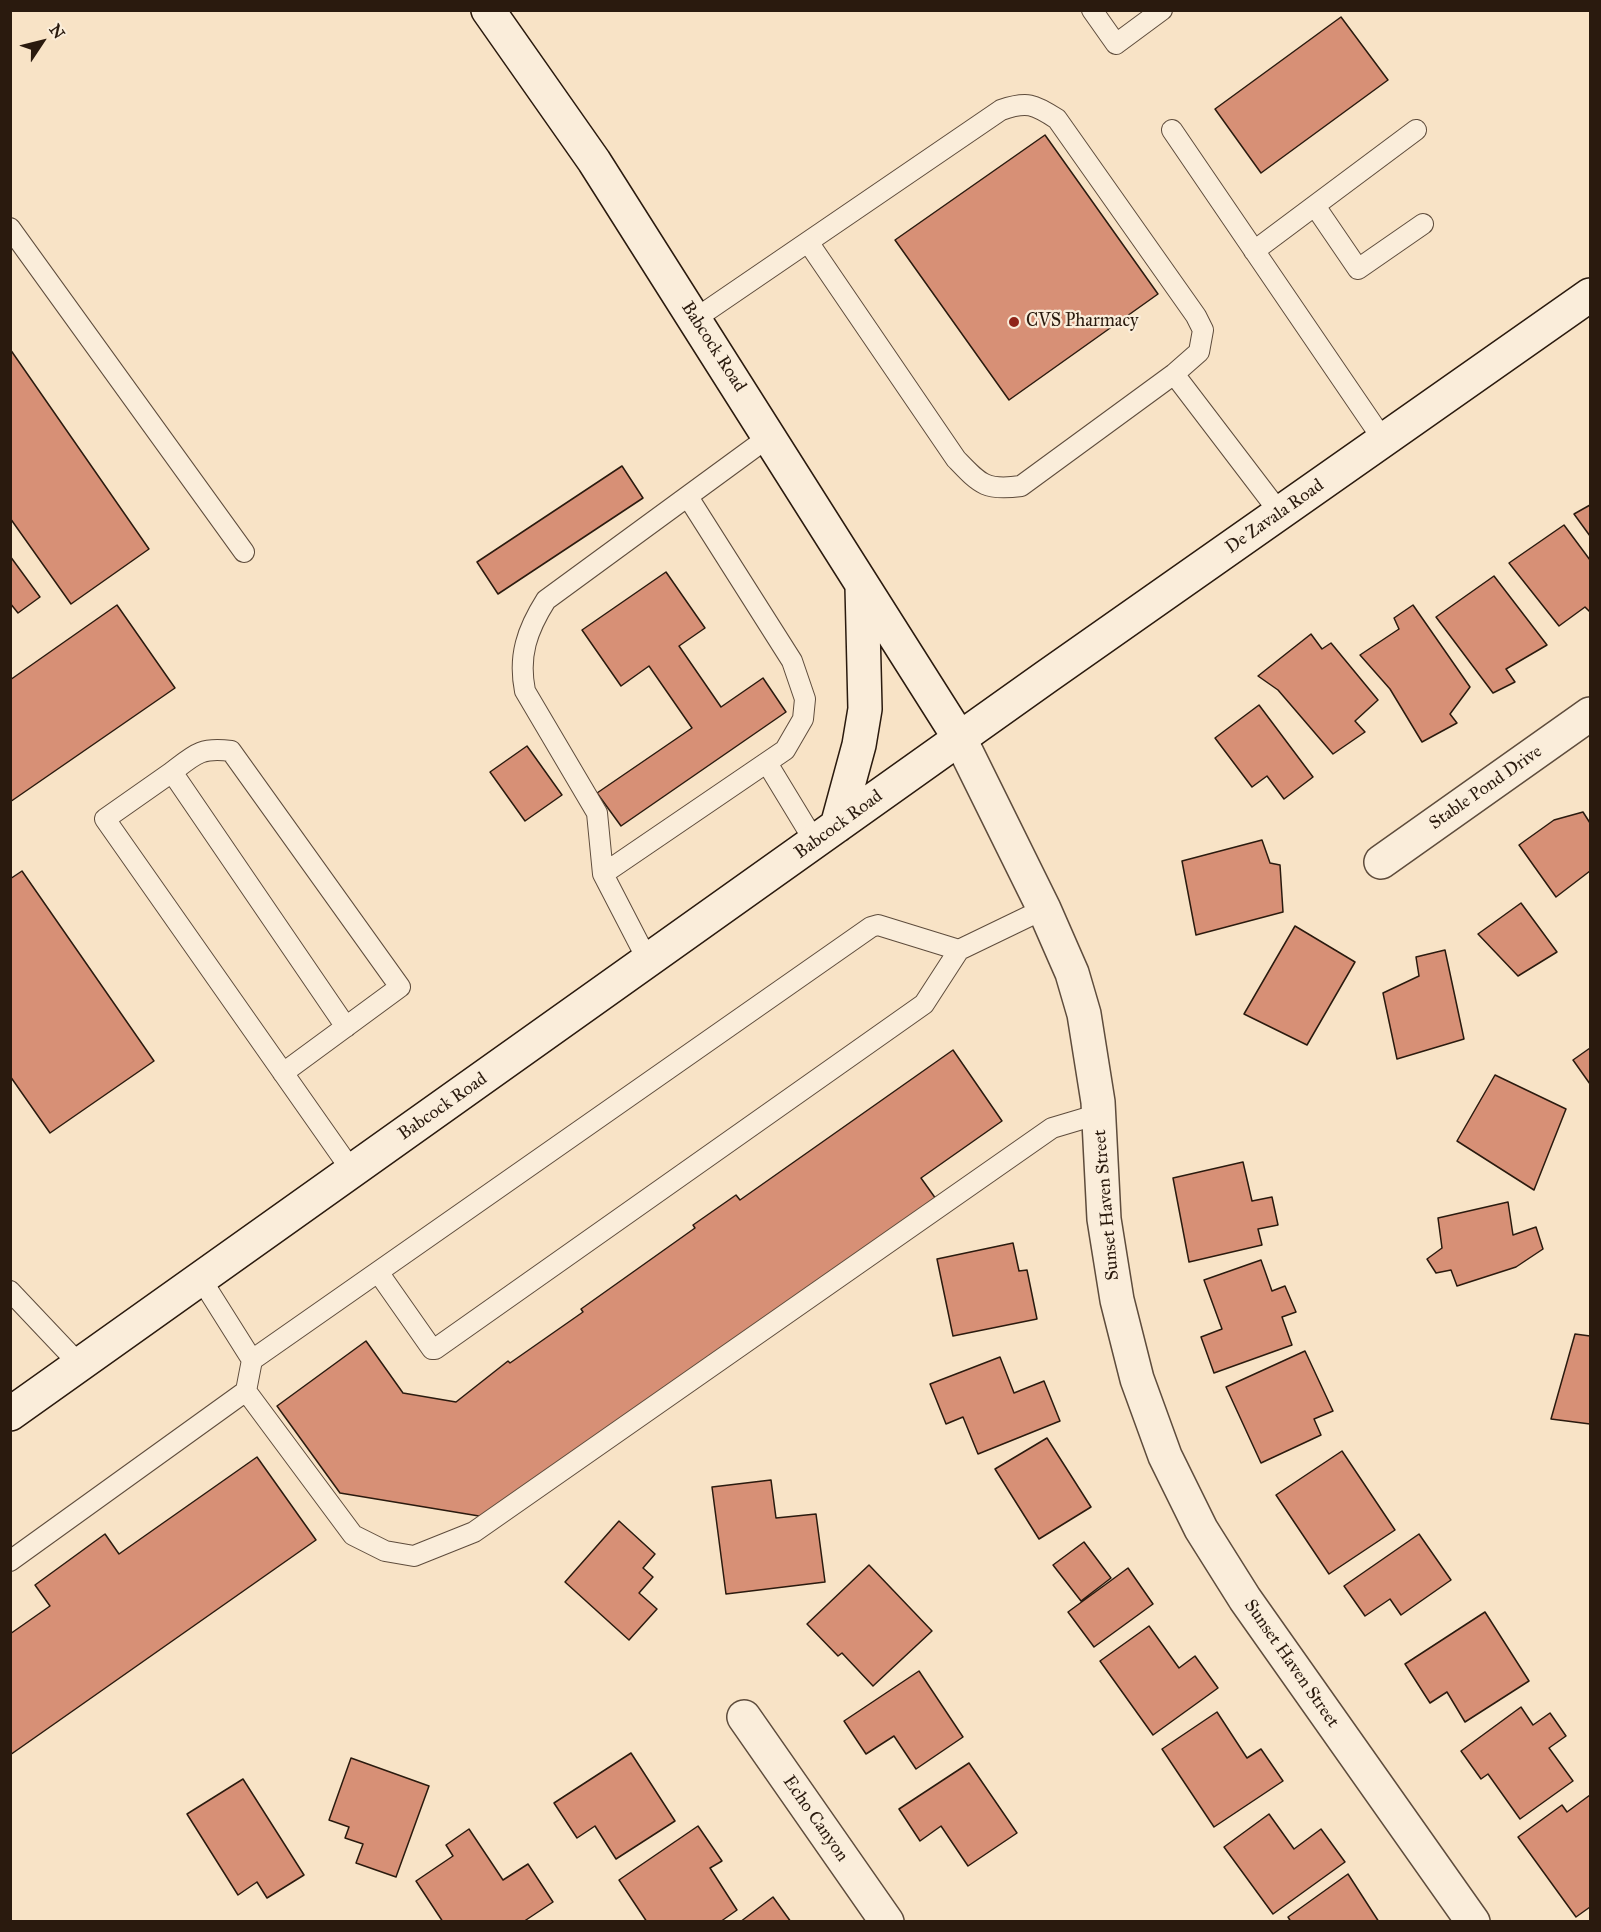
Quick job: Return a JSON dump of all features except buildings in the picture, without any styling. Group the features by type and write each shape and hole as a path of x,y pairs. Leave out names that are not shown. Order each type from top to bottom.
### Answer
{"main road":[{"name":"Babcock Road","path":"10,1414 960,739 594,161 488,10"},
{"name":"De Zavala Road","path":"960,739 1590,295"},
{"path":"826,834 859,745 865,709 862,585"},
{"name":"Stable Pond Drive","path":"1381,862 1590,714"},
{"name":"Sunset Haven Street","path":"960,739 1044,909 1072,973 1084,1014 1099,1114 1104,1219 1117,1300 1137,1379 1165,1456 1201,1529 1245,1599 1473,1922"},
{"name":"Echo Canyon","path":"744,1718 886,1922"}],"lane":[{"path":"1092,10 1116,44 1162,10"},
{"path":"695,319 1001,110 1021,103 1042,110 1057,119 1196,316 1203,330 1199,352 1174,374 1021,486 997,489 976,480 956,459 808,242"},
{"path":"1172,130 1384,441"},
{"path":"1254,251 1416,130"},
{"path":"1315,206 1358,269 1423,224"},
{"path":"10,228 244,552"},
{"path":"1174,374 1280,513"},
{"path":"648,961 603,874 597,813 525,691 521,670 527,633 546,600 770,436"},
{"path":"603,874 785,750 803,719 805,699 792,661 688,496"},
{"path":"283,1073 400,987 231,750 210,748 105,819 283,1073 352,1171"},
{"path":"767,762 826,834"},
{"path":"172,772 346,1027"},
{"path":"378,1272 432,1349 435,1349 924,1004 958,950 1044,909"},
{"path":"252,1360 871,927 878,925 958,950"},
{"path":"246,1391 353,1535 385,1551 414,1556 474,1532 1052,1128 1099,1114"},
{"path":"10,1561 246,1391 252,1360 201,1279"},
{"path":"10,1291 80,1365"}],"place":[{"name":"CVS Pharmacy","path":"1014,322"}]}
